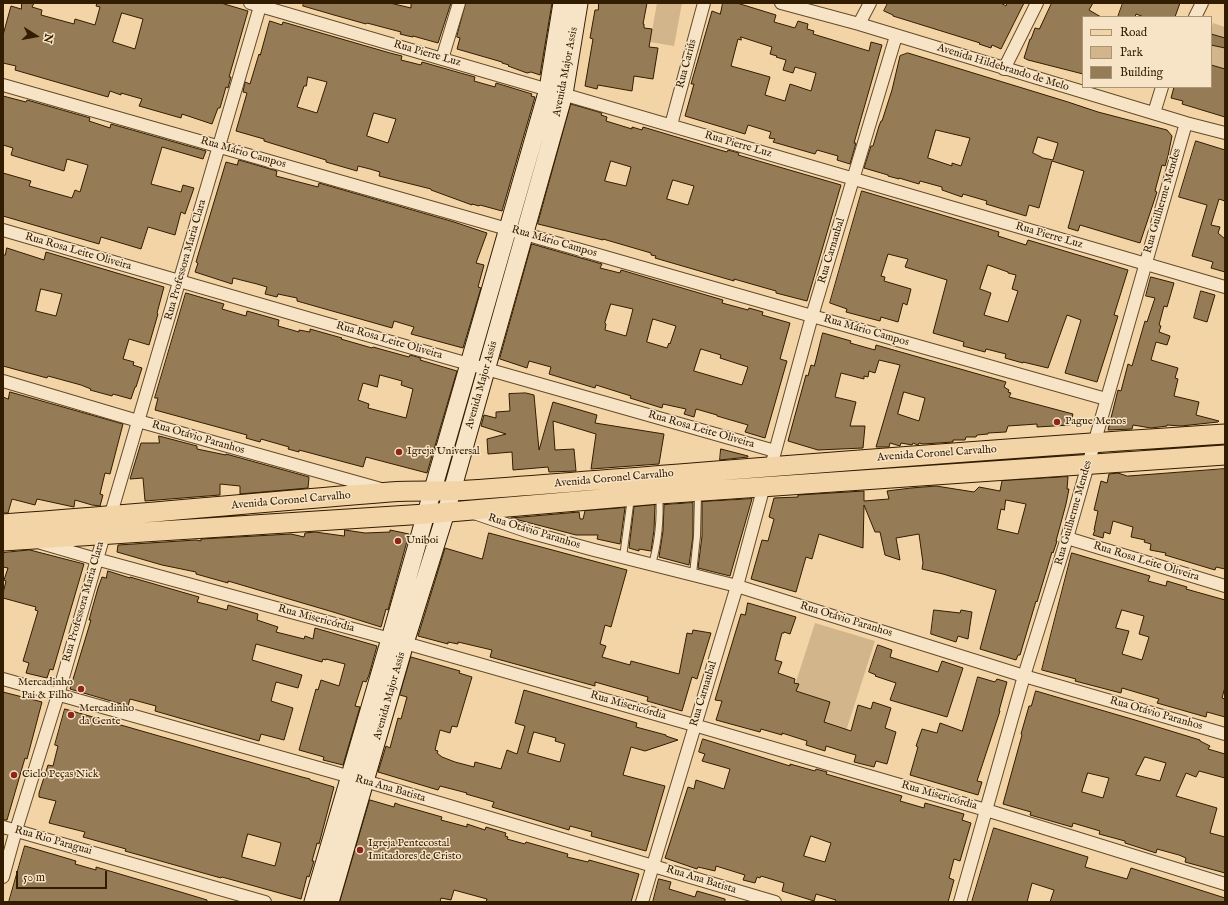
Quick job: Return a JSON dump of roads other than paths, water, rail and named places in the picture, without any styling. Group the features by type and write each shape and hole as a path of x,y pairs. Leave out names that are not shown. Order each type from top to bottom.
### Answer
{"main road":[{"name":"Avenida Coronel Carvalho","path":"3,524 110,517 393,492 452,491 773,459 1094,443 1225,434"},
{"name":"Avenida Coronel Carvalho","path":"3,541 426,514 764,486 1225,455"}],"street":[{"path":"442,59 459,3"},
{"name":"Avenida Major Assis","path":"330,902 358,780 398,641 432,491 548,89 562,3"},
{"name":"Avenida Major Assis","path":"398,641 446,512 525,234 564,94 579,3"},
{"name":"Rua Cariús","path":"671,125 704,3"},
{"name":"Avenida Hildebrando de Melo","path":"781,3 859,24 1186,123 1225,133"},
{"path":"859,24 870,3"},
{"path":"1004,68 1037,3"},
{"path":"1196,16 1202,3"},
{"name":"Rua Pierre Luz","path":"257,4 1225,287"},
{"name":"Rua Professora Maria Clara","path":"110,517 219,146 257,4"},
{"name":"Rua Carnaubal","path":"773,459 812,316 896,36"},
{"name":"Rua Mário Campos","path":"3,85 1106,399"},
{"path":"1154,113 1162,88"},
{"name":"Rua Guilherme Mendes","path":"960,902 1024,676 1067,538 1144,264 1186,123"},
{"name":"Rua Rosa Leite Oliveira","path":"3,230 486,369 773,459"},
{"name":"Rua Otávio Paranhos","path":"3,381 138,421 393,492"},
{"name":"Rua Carnaubal","path":"642,902 737,586 764,486"},
{"name":"Rua Otávio Paranhos","path":"466,511 532,533 737,586 1024,676 1225,734"},
{"name":"Rua Professora Maria Clara","path":"3,877 58,695 104,535"},
{"name":"Rua Rosa Leite Oliveira","path":"1067,538 1225,586"},
{"name":"Rua Misericórdia","path":"28,539 96,559 398,641 694,725 986,810 1225,884"},
{"name":"Rua Ana Batista","path":"3,679 653,865 775,902"},
{"name":"Avenida Major Assis","path":"313,902 358,780"},
{"name":"Rua Rio Paraguai","path":"3,826 265,902"}],"lane":[{"path":"692,574 697,536 698,491"},
{"path":"652,564 655,553 660,512 659,494"},
{"path":"623,557 630,505 625,497"}],"place":[{"name":"Pague Menos","path":"1057,422"},
{"name":"Igreja Universal","path":"399,452"},
{"name":"Uniboi","path":"398,541"},
{"name":"Mercadinho Pai & Filho","path":"81,689"},
{"name":"Mercadinho da Gente","path":"71,715"},
{"name":"Ciclo Peças Nick","path":"14,775"},
{"name":"Igreja Pentecostal Imitadores de Cristo","path":"360,850"}]}
